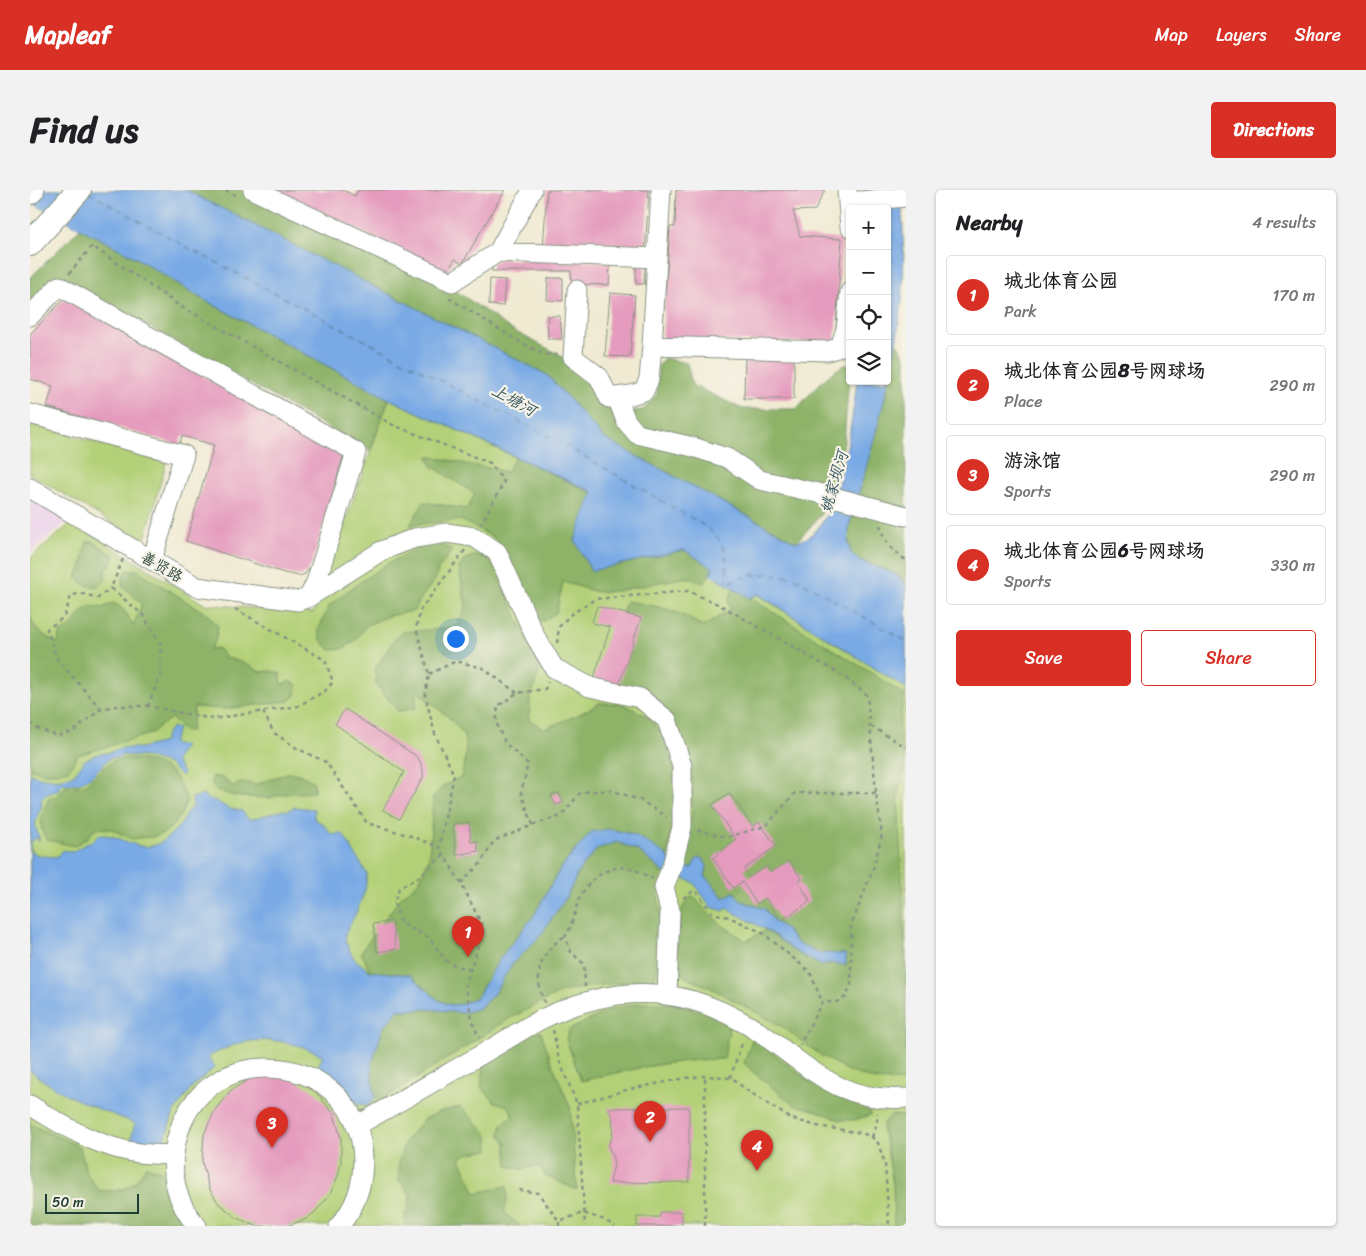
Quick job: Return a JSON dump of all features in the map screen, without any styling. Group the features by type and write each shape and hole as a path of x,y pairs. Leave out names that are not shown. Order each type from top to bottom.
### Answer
{"main road":[{"path":"30,244 80,190"}],"street":[{"path":"253,190 452,282 498,252 532,190"},
{"path":"577,290 573,357 599,377 609,398 644,390 650,379 661,190"},
{"path":"851,198 906,197"},
{"path":"498,252 657,258"},
{"path":"30,316 58,286 356,452 316,582 309,597"},
{"path":"652,346 828,351 840,347 846,330 850,295"},
{"path":"617,397 626,421 637,434 693,447 727,458 760,480 906,516"},
{"path":"30,414 184,455 152,560"},
{"name":"善贤路","path":"30,488 197,587 298,601 309,597"},
{"path":"309,597 381,551 415,538 447,533 474,537 497,552 534,636 554,668 590,687 640,698 667,720 682,766 682,827 672,866 664,887 670,911 667,995"},
{"path":"356,1126 539,1020 587,1002 628,993 652,992 679,997 740,1019 794,1057 817,1076 838,1087 862,1096 902,1098"},
{"path":"197,1226 190,1218 179,1198 173,1176 173,1154 178,1129 190,1107 208,1088 229,1075 254,1068 279,1067 304,1074 325,1086 343,1104 356,1126 362,1149 363,1173 357,1197 346,1218 339,1226"},
{"path":"30,1105 76,1132 120,1151 155,1156 173,1154"}],"path":[{"path":"58,286 92,246 180,306 393,425 490,463 504,482 474,537 421,609 416,628 428,674 425,695 435,734 454,775 439,847"},
{"path":"882,511 880,525 884,539 893,551 906,560"},
{"path":"101,709 57,658 47,629 64,617 71,596 80,593 98,598 111,588 128,546"},
{"path":"111,588 143,615 160,643 161,674 148,706"},
{"path":"533,825 520,793 528,764 505,743 496,722 498,706 517,693 545,689 554,668 559,627 570,615 595,600 688,591 720,605 842,675 867,695 882,835 873,869 851,926 851,985 846,997 836,1002 822,1002"},
{"path":"30,724 57,736 74,731 101,709 117,706 148,706 212,720 298,706 325,691 333,682 325,660 231,606"},
{"path":"428,674 456,661 483,668 517,693"},
{"path":"263,712 274,733 298,750 326,762 367,823 411,836 439,847 461,882 484,929 465,986 473,1023"},
{"path":"871,726 905,747"},
{"path":"461,882 480,864 494,841 561,816 581,792 611,790 640,800 682,827 727,837 766,826 795,794 876,793"},
{"path":"444,855 417,878 399,888 394,903 401,923 428,937 448,964 470,970"},
{"path":"585,1226 577,1104 558,1060 551,1015 540,991 538,977 542,961 552,944 566,936 571,929 580,897 589,884 602,872 616,868 634,869 664,887"},
{"path":"670,911 680,900 695,890 712,913 729,917 763,933 810,972 822,1002 794,1057"},
{"path":"566,936 571,952 584,964 587,1002"},
{"path":"730,1078 748,1025"},
{"path":"577,1104 630,1089 686,1078 705,1076 730,1078 790,1118 817,1126 862,1132 872,1137 878,1143 885,1164 889,1226"},
{"path":"705,1076 705,1226"},
{"path":"872,1137 877,1123 878,1111 873,1097"},
{"path":"519,1190 538,1194 559,1221 559,1226"},
{"path":"559,1221 584,1214 602,1219 615,1226"}],"shaded area":[{"path":"30,497 69,520 30,553"}],"green space":[{"path":"186,190 242,190 449,286 512,330 560,355 616,413 643,410 657,394 658,367 664,358 687,363 692,385 743,409 796,409 828,376 846,365 846,385 848,385 844,442 836,480 820,516 796,542 605,439 547,375"},
{"path":"80,228 133,256 201,298 389,399 370,451 75,285 30,306 30,278"},
{"path":"896,340 906,360 906,584 895,574 859,560 851,553 848,541 850,523 887,385 891,385 891,365"},
{"path":"389,399 593,493 684,550 710,574 750,598 757,594 906,688 906,1226 30,1226 30,558 72,522 204,604 313,613"},
{"path":"30,426 39,426 166,463 144,542 30,474"},
{"path":"428,456 507,472 515,457 593,493 575,540 591,571 684,550 714,568 704,583 686,577 617,591 597,592 563,582 556,613 543,621 533,616 500,544 493,537 461,520 410,525 424,502 467,509 475,494 432,466"},
{"path":"92,541 115,556 105,570 106,579 103,583 95,586 84,584 76,578 81,568 87,542"},
{"path":"429,545 441,545 452,550 439,568 435,580 423,595 414,611 388,616 367,625 354,642 342,649 330,650 321,640 318,631 329,606 387,564 415,549"},
{"path":"477,555 487,558 497,571 540,669 530,700 529,720 544,729 580,714 599,703 623,704 649,717 661,733 674,769 678,802 671,830 668,856 635,835 609,829 574,851 560,869 533,917 501,957 477,997 462,1004 450,1005 438,1000 410,975 370,971 361,952 401,897 418,883 429,859 433,797 443,786 461,777 465,755 463,734 449,718 416,691 416,708 398,711 376,685 375,669 393,641 403,632 456,626 466,607 459,568 465,559"},
{"path":"127,570 137,570 208,615 218,626 216,639 210,649 218,648 225,657 249,665 260,672 272,671 280,673 282,685 289,681 297,685 296,695 289,701 225,709 194,707 191,731 183,730 171,718 150,734 78,755 68,770 56,773 43,773 30,768 30,704 32,692 30,683 30,614 37,629 58,643 60,633 70,627 86,608 90,607 102,608 113,603 126,612 133,626 142,604 123,586 123,576"},
{"path":"734,588 904,695 899,727 905,768 898,793 906,974 906,1082 875,1080 848,1071 819,1054 783,1027 711,988 685,977 676,967 680,917 687,900 693,896 722,925 746,941 766,930 805,958 846,965 845,954 818,953 797,943 786,930 771,918 765,909 741,901 724,898 705,875 707,871 678,866 692,814 692,775 677,728 605,679 626,601 675,612 703,627 730,610 728,601"},
{"path":"127,758 158,764 172,773 187,800 175,823 165,832 152,837 132,839 111,829 96,828 88,837 75,846 47,840 41,824 48,799 57,796 65,787 85,785 112,761"},
{"path":"287,773 299,774 314,782 314,792 284,794 269,798 239,797 216,791 211,782 213,776 223,778 232,786 244,782 255,785"},
{"path":"617,842 639,851 663,872 658,895 662,943 654,979 593,986 561,992 510,1018 387,1097 375,1098 371,1066 383,1028 398,1010 429,1009 463,1013 479,1008 493,995 512,964 540,936 567,896 580,869 597,849"},
{"path":"640,1003 674,1003 730,1022 724,1059 670,1063 581,1081 566,1039 569,1030 611,1009"},
{"path":"529,1031 541,1032 570,1107 577,1190 544,1175 541,1168 535,1166 521,1169 508,1166 506,1143 500,1134 502,1124 513,1115 508,1106 495,1102 481,1087 485,1059"},
{"path":"753,1037 808,1081 866,1104 871,1115 854,1120 840,1120 818,1111 794,1105 744,1063"},
{"path":"461,1107 488,1135 489,1150 466,1154 460,1159 476,1193 507,1186 507,1202 504,1212 520,1226 405,1226 405,1214 411,1196 399,1180 399,1160 405,1142 424,1119 441,1111"},
{"path":"892,1115 906,1116 906,1226 894,1226 893,1185 882,1130 884,1122"},
{"path":"30,1124 80,1147 86,1172 98,1190 114,1191 127,1187 137,1179 146,1166 161,1171 168,1198 183,1226 30,1226"}],"water":[{"name":"上塘河","path":"30,190 186,190 547,375 605,439 796,542 810,536 821,525 830,508 848,441 856,385 888,385 850,523 848,541 851,553 859,560 895,574 906,584 906,688 758,594 750,598 710,574 713,568 684,550 591,571 575,540 593,492 389,399 201,298 133,256 30,202"},
{"path":"863,190 901,190 903,231 902,301 891,368 891,205 865,205"},
{"path":"172,727 178,729 173,742 174,745 184,746 175,761 183,773 181,776 169,764 146,757 123,755 117,758 111,757 84,781 71,784 63,783 58,790 45,795 41,800 42,806 36,824 39,842 37,837 30,843 30,774 59,780 75,774 85,760 98,754 108,753 121,748 141,748 164,742 166,734"},
{"path":"204,795 207,799 216,801 229,809 242,811 247,818 252,819 284,810 287,811 295,807 314,809 314,819 323,824 331,834 343,834 367,874 365,890 345,934 346,943 354,959 370,971 410,975 438,1000 450,1005 462,1004 477,997 501,957 533,917 560,869 591,832 609,829 635,835 664,853 678,866 692,868 695,861 699,858 703,859 707,866 705,876 724,898 734,892 741,901 765,909 771,918 786,930 797,943 818,953 846,954 846,965 830,963 822,966 791,949 766,930 726,908 724,911 711,907 693,882 663,872 639,851 617,842 597,849 580,869 567,896 540,936 512,964 493,995 479,1008 463,1013 429,1009 398,1010 383,1028 371,1066 375,1098 368,1105 358,1104 317,1068 323,1056 314,1051 283,1042 261,1040 240,1043 208,1057 214,1068 194,1085 174,1112 163,1144 131,1139 135,1123 67,1095 30,1070 30,843 31,852 40,856 56,857 63,850 72,852 95,839 98,835 115,837 145,847 153,846 162,842 181,825 187,812 193,807 192,798"}],"building":[{"path":"273,190 343,190 355,196 358,190 505,190 462,264 455,259 447,272"},
{"path":"547,190 649,190 645,253 543,249"},
{"path":"676,190 825,190 815,210 793,211 800,236 842,239 835,343 662,339 670,227 675,227"},
{"path":"500,259 610,262 609,285 572,284 571,271 492,271 492,263"},
{"path":"636,264 645,264 644,284 636,284"},
{"path":"548,278 563,278 563,301 547,300"},
{"path":"490,279 505,280 503,306 489,305"},
{"path":"610,293 635,295 630,357 605,356"},
{"path":"64,299 344,454 312,564 305,574 299,576 284,573 186,541 214,445 182,436 179,445 47,407 53,386 30,379 30,334"},
{"path":"547,316 560,316 562,339 548,339"},
{"path":"745,357 794,359 794,399 744,399"},
{"path":"597,606 641,618 618,688 593,681 610,627 592,623"},
{"path":"345,709 416,756 420,761 423,778 399,819 383,810 404,772 335,724"},
{"path":"559,793 563,802 556,805 551,795"},
{"path":"729,793 753,827 759,822 776,846 744,869 749,877 767,866 771,872 789,861 802,879 798,881 810,901 781,921 766,898 757,904 742,882 733,888 713,858 736,839 712,805"},
{"path":"469,822 471,842 477,841 478,851 456,855 453,824"},
{"path":"392,921 396,949 377,952 373,924"},
{"path":"287,1075 316,1092 334,1114 341,1138 341,1162 338,1176 329,1196 306,1219 287,1226 256,1226 237,1218 219,1204 209,1188 202,1162 204,1134 215,1110 230,1091 254,1076"},
{"path":"689,1107 689,1182 610,1183 614,1164 608,1146 613,1128 612,1117 608,1108"},
{"path":"660,1212 682,1212 682,1226 637,1226 637,1217 660,1217"}],"ferry route":[{"path":"89,193 185,246 568,447 700,523 715,536 724,549 727,564 726,584 745,577 762,574 779,575 799,580 906,641"}],"place":[{"name":"城北体育公园","path":"468,957"},
{"name":"城北体育公园8号网球场","path":"650,1142"},
{"name":"游泳馆","path":"272,1148"},
{"name":"城北体育公园6号网球场","path":"757,1171"}],"water label":[{"name":"姚家坝河","path":"834,482"}]}
